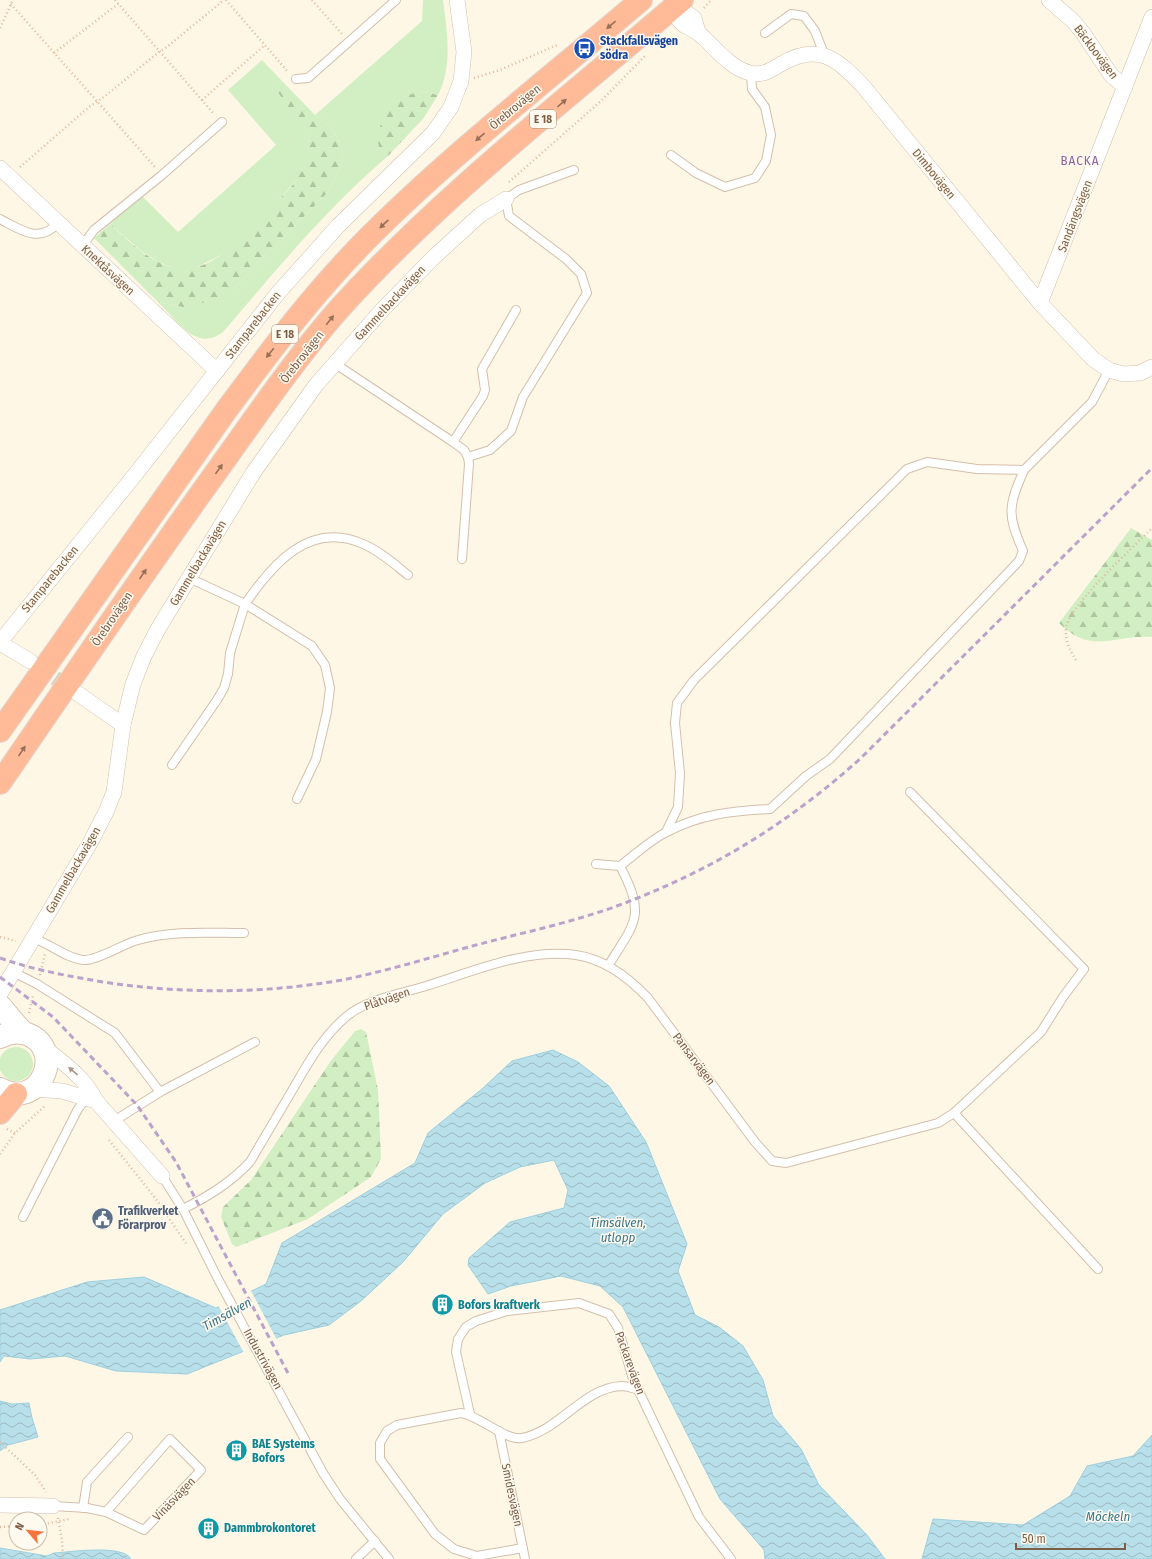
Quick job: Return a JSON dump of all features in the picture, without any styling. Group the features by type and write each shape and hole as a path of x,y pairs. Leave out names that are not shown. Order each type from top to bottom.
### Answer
{"highway":[{"name":"Örebrovägen","path":"0,731 225,412 261,364 327,282 369,237 420,189 641,0"},
{"name":"Örebrovägen","path":"0,783 155,557 268,400 337,312 395,250 437,210 673,3"},
{"path":"0,1113 25,1093"}],"street":[{"name":"Stamparebacken","path":"30,661 0,642 278,293 338,226 433,133 451,107 461,81 464,52 457,0"},
{"name":"Bäckbovägen","path":"1049,0 1073,21 1083,33 1111,75 1125,87"},
{"path":"673,3 677,19 684,27 698,32 733,66 751,73 769,72 781,64 803,55 824,54"},
{"name":"Sandängsvägen","path":"1040,303 1152,17"},
{"name":"Dimbovägen","path":"824,54 844,66 863,86 1040,303 1093,359 1109,370 1123,374 1140,373 1152,367"},
{"name":"Knektåsvägen","path":"5,172 82,246 217,371"},
{"name":"Gammelbackavägen","path":"0,994 90,844 106,812 114,792 123,725 133,684 144,656 158,629 253,473 285,426 334,363 383,309 435,256 480,215 506,199"},
{"path":"76,693 123,725"},
{"path":"0,1006 27,1026 33,1038 41,1045 47,1061 45,1072 25,1093"},
{"path":"0,1037 27,1026"},
{"name":"Industrivägen","path":"41,1045 90,1088 91,1100"},
{"name":"Industrivägen","path":"25,1093 62,1091 91,1100 114,1121 162,1176"},
{"name":"Vinäsvägen","path":"0,1505 51,1501"}],"lane":[{"path":"296,79 308,78 396,0"},
{"path":"765,33 791,14 804,16 815,31 824,54"},
{"path":"671,155 696,173 725,187 755,178 766,161 771,135 765,107 752,90 751,73"},
{"path":"82,246 94,230 162,175 222,122"},
{"path":"468,457 490,450 511,431 523,397 587,293 581,274 566,259 509,216 506,199 518,190 574,170"},
{"path":"0,219 27,233 40,235 53,228 58,223"},
{"path":"453,442 483,396 485,390 482,369 516,310"},
{"path":"334,363 464,450 468,457 469,474 462,559"},
{"path":"596,864 620,866 666,832 694,820 729,811 770,809 806,776 830,759 1019,561 1023,551 1010,515 1013,495 1024,470 1092,402 1109,370"},
{"path":"666,832 678,807 680,773 675,723 677,703 694,680 907,469 927,462 977,469 1024,470"},
{"path":"172,766 224,688 232,647 245,604 278,563 298,546 321,538 340,538 363,544 408,575"},
{"path":"189,578 245,604 312,646 325,665 330,688 327,712 316,759 297,799"},
{"path":"910,792 1084,969 1063,997 1041,1032 954,1113 1098,1269"},
{"path":"608,966 632,928 636,917 631,887 620,866"},
{"path":"30,942 84,960 137,940 175,933 244,933"},
{"name":"Plåtvägen","path":"184,1209 220,1189 235,1178 250,1162 321,1042 348,1016 364,1006 505,962 535,956 576,955 608,966"},
{"name":"Pansarvägen","path":"608,966 626,977 648,998 755,1142 772,1160 786,1163 938,1124 954,1113"},
{"path":"13,972 37,984 115,1033 160,1092"},
{"path":"114,1121 160,1092 255,1042"},
{"path":"23,1217 78,1109 91,1100"},
{"name":"Industrivägen","path":"162,1176 184,1209 218,1279 276,1382 323,1473 340,1499 389,1559"},
{"name":"Packarevägen","path":"470,1414 457,1362 456,1352 458,1339 466,1327 476,1321 507,1311 579,1303 609,1314 618,1328 633,1379 699,1517 731,1559"},
{"path":"523,1548 477,1556 454,1549 435,1534 380,1459 380,1443 387,1431 397,1425 461,1413 470,1414 505,1435 520,1439 543,1430 590,1397 606,1389 621,1386 638,1390"},
{"name":"Smidesvägen","path":"499,1431 525,1559"},
{"path":"83,1508 88,1482 128,1437"},
{"name":"Vinäsvägen","path":"51,1501 106,1512 144,1530 202,1470 170,1439 106,1512"},
{"path":"356,1559 375,1541"}],"path":[{"path":"0,28 13,0"},
{"path":"115,0 159,52 222,122"},
{"path":"5,172 167,47 225,0 296,79"},
{"path":"312,0 349,42"},
{"path":"11,4 162,175"},
{"path":"54,53 118,4"},
{"path":"461,81 500,70 559,44"},
{"path":"202,100 265,45"},
{"path":"506,199 507,184 601,101 639,65 648,54"},
{"path":"1076,660 1068,647 1066,628 1073,614 1086,596 1152,528"},
{"path":"27,1026 30,1007 45,953 42,949 30,942"},
{"path":"0,1154 15,1133 25,1093"},
{"path":"106,1136 156,1199 190,1250"},
{"path":"0,1442 34,1475 51,1501"},
{"path":"48,1523 59,1521 63,1559"}],"green space":[{"path":"423,0 443,0 448,48 446,72 438,95 420,91 379,148 388,156 323,218 224,331 214,337 205,339 196,337 188,332 158,302 183,307 233,289 327,193 339,171 343,154 339,140 328,125 315,115 422,21"},
{"path":"262,60 282,81 278,83 309,136 306,161 298,178 248,234 225,253 193,269 175,269 157,261 140,250 110,224 141,195 178,232 276,145 228,90"},
{"path":"282,81 315,115 328,125 339,140 343,154 339,171 327,193 233,289 212,301 183,307 158,302 94,238 110,224 148,256 175,268 189,269 203,265 231,247 256,224 291,187 301,172 307,152 309,136 277,91 278,83"},
{"path":"420,91 438,95 423,119 388,156 379,148 377,132 389,110 403,97"},
{"path":"1131,528 1152,540 1152,637 1104,641 1082,639 1071,633 1059,623"},
{"path":"361,1029 366,1032 378,1090 381,1159 371,1177 308,1219 236,1247 232,1244 221,1217 223,1207 251,1180 330,1062 355,1031"},
{"path":"13,1047 19,1047 23,1048 30,1054 33,1064 32,1071 26,1078 19,1081 13,1081 9,1080 2,1074 -1,1067 -1,1061 0,1057 6,1050"}],"water":[{"name":"Timsälven, utlopp","path":"553,1050 578,1062 609,1086 646,1142 687,1244 678,1271 695,1315 719,1327 743,1346 763,1380 773,1416 801,1449 819,1485 867,1535 885,1559 765,1559 764,1550 720,1499 623,1307 600,1286 561,1276 511,1286 488,1294 468,1265 469,1258 510,1222 564,1208 568,1190 554,1160 520,1167 485,1183 443,1214 403,1262 361,1301 329,1325 284,1335 187,1374 116,1371 65,1356 30,1359 4,1356 0,1362 0,1310 87,1282 144,1277 216,1308 266,1284 282,1243 415,1163 428,1133 483,1088 512,1061"},
{"path":"0,1401 12,1404 29,1403 38,1437 8,1445 0,1451"},
{"name":"Möckeln","path":"1152,1435 1152,1559 922,1559 933,1519 1023,1525 1070,1496 1087,1466 1133,1456"},
{"path":"0,1548 8,1549 8,1551 18,1551 47,1556 54,1553 107,1550 126,1554 131,1559 0,1559"}],"pier":[{"path":"250,1289 277,1340 244,1353 218,1305"}],"tunnel":[{"path":"36,665 74,691"}],"railway":[{"path":"0,958 51,972 103,982 163,989 222,991 312,985 342,980 393,968 576,919 616,906 667,886 726,856 782,821 861,758 1152,468"},
{"path":"0,977 53,1017 137,1105 176,1162 289,1375"}],"place":[{"name":"Stackfallsvägen södra","path":"584,48"},
{"name":"Trafikverket Förarprov","path":"103,1218"},
{"name":"Bofors kraftverk","path":"442,1305"},
{"name":"BAE Systems Bofors","path":"237,1451"},
{"name":"Dammbrokontoret","path":"208,1528"}],"district":[{"name":"BACKA","path":"1080,160"}],"water label":[{"name":"Timsälven","path":"227,1314"}]}
